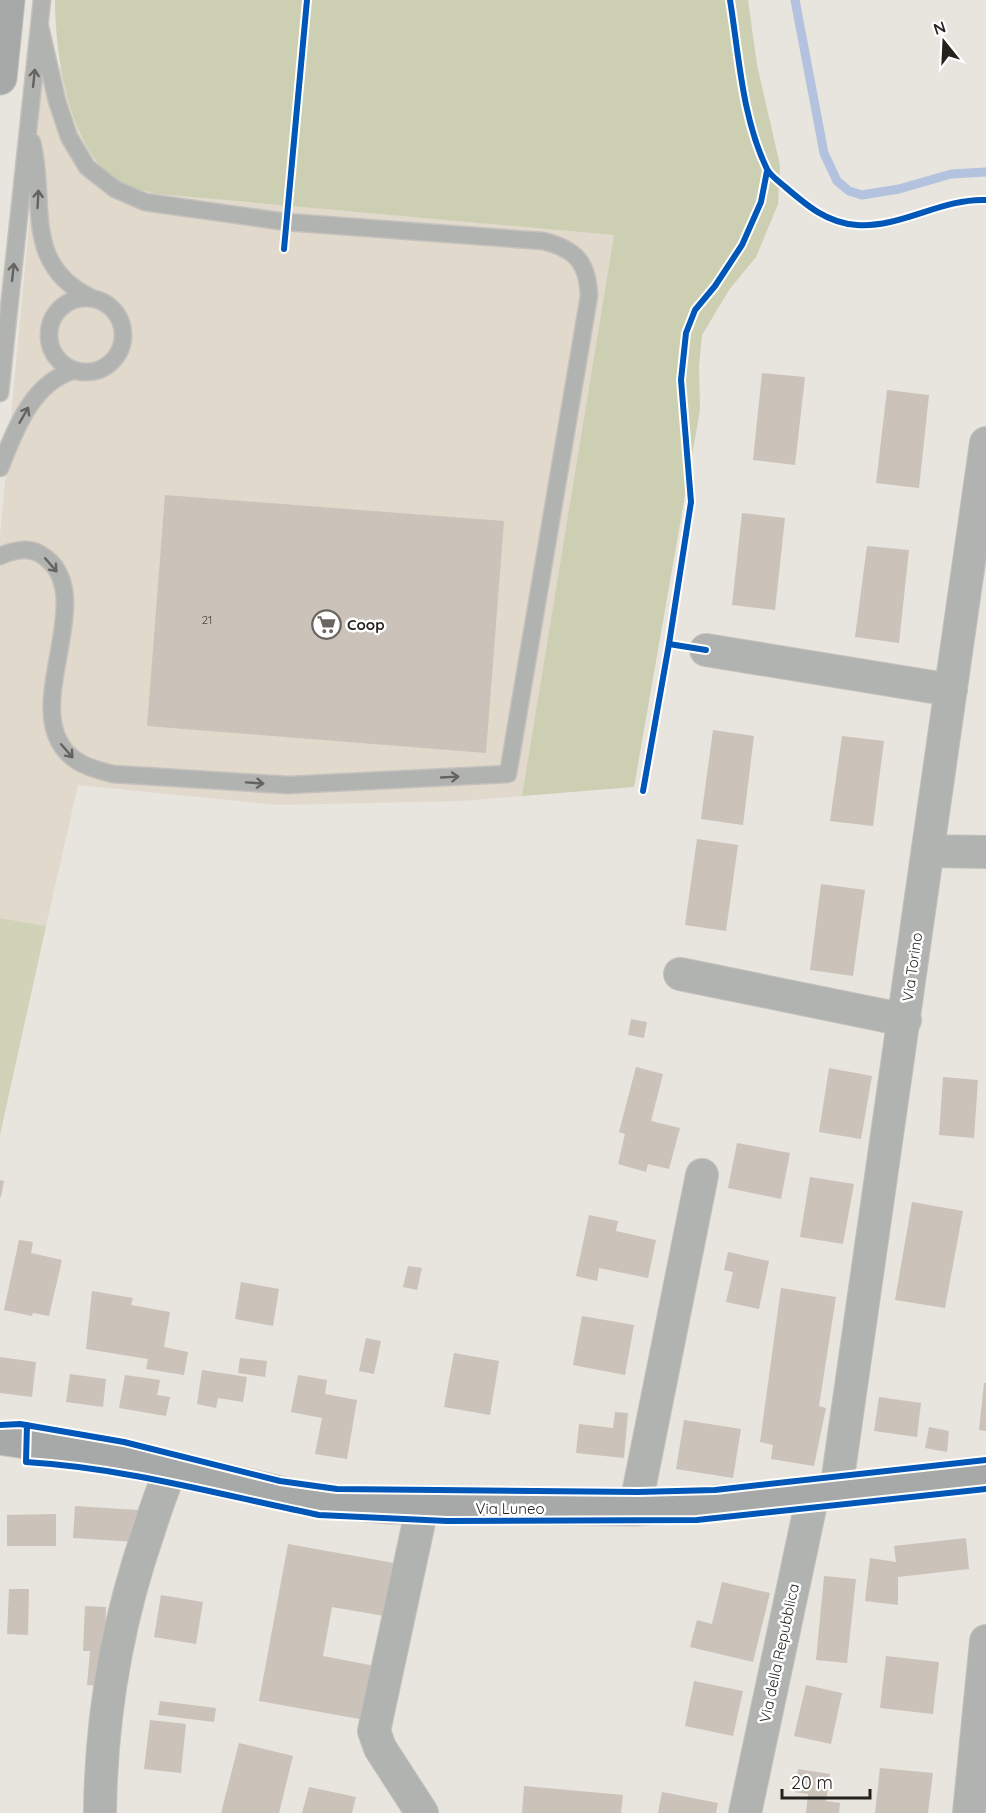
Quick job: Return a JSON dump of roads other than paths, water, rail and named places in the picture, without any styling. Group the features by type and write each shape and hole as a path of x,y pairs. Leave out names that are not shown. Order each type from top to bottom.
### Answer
{"street":[{"path":"0,78 8,0"},
{"name":"Via Torino","path":"824,1492 904,1020 951,690 981,518 986,443"},
{"path":"706,650 951,690"},
{"path":"929,850 986,852"},
{"path":"680,974 904,1020"},
{"path":"635,1509 702,1175"},
{"name":"Via Luneo","path":"0,1438 129,1457 310,1500 344,1505 422,1508 635,1509 824,1492 986,1474"},
{"name":"Via Luneo","path":"0,1452 39,1445"},
{"path":"100,1813 101,1761 119,1631 140,1557 172,1468"},
{"name":"Via della Repubblica","path":"745,1813 824,1492"},
{"path":"422,1508 374,1731 380,1748 422,1813"},
{"path":"969,1813 986,1641"}],"lane":[{"path":"0,393 42,0"},
{"path":"0,556 16,549 36,551 54,565 64,589 65,609 54,687 54,722 59,742 73,759 92,769 113,774 288,785 508,774 590,296 588,276 579,259 563,246 543,241 286,222 145,202 115,189 87,167 69,137 52,83 40,27"},
{"path":"0,468 24,414 43,387 62,373 75,370 99,370 118,355 122,343 123,331 114,309 104,302 77,291 60,274 48,255 39,232 36,159 29,129"},
{"path":"75,370 64,364 56,355 49,331 53,320 64,306 80,298 93,298"}],"waterway":[{"path":"795,0 824,153 837,181 849,191 862,195 899,189 951,174 986,172"}],"place":[{"name":"Coop","path":"326,624"}]}
